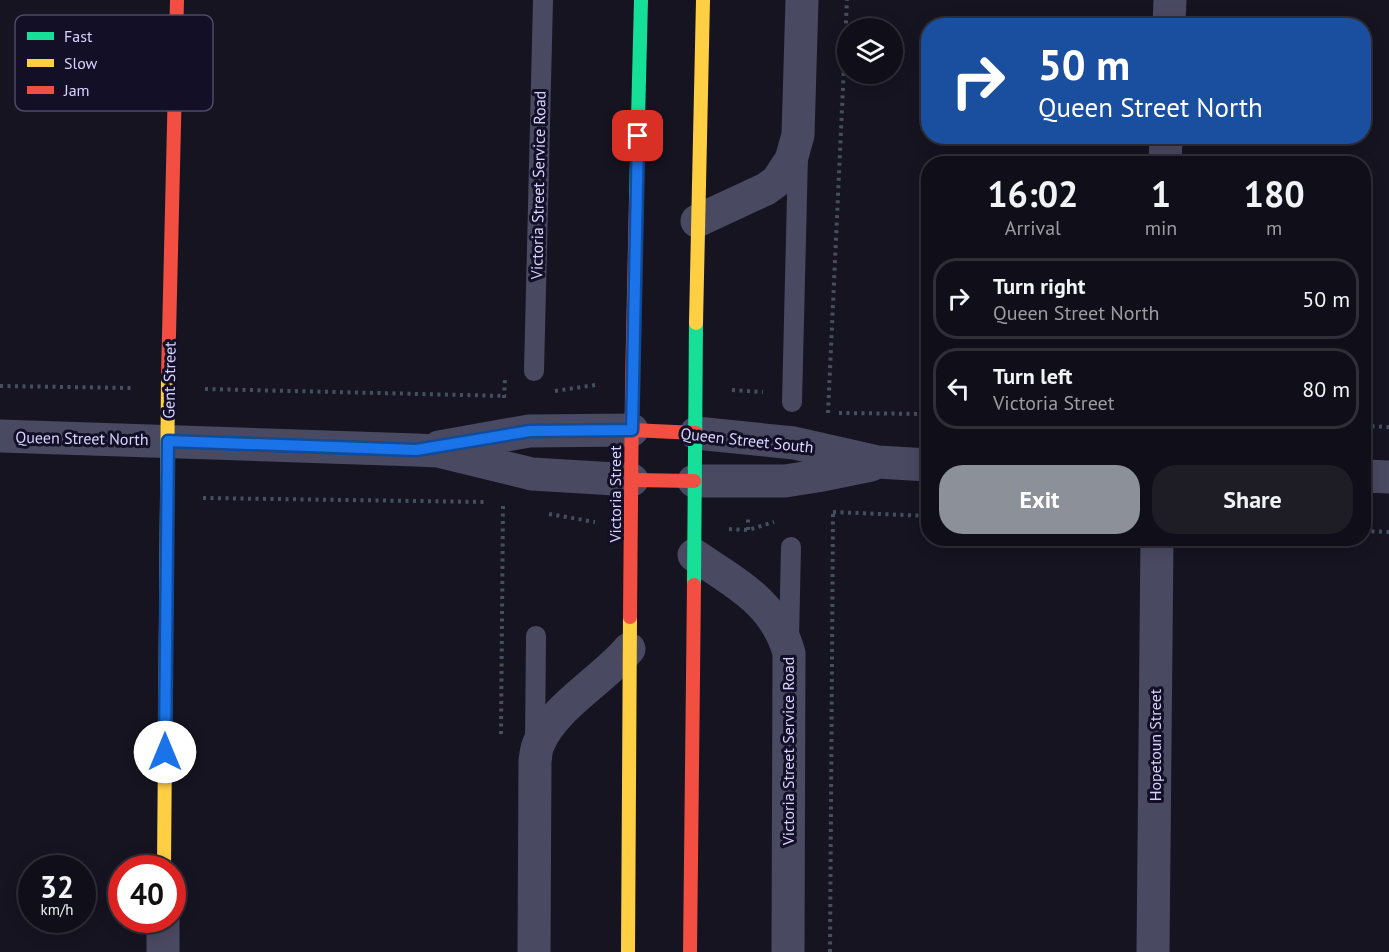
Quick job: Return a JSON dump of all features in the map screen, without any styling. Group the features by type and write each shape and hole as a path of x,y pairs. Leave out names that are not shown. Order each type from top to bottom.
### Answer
{"main road":[{"name":"Gent Street","path":"176,15 177,0"},
{"name":"Victoria Street","path":"628,952 629,649 641,0"},
{"path":"690,952 697,221 703,0"},
{"name":"Gent Street","path":"164,855 166,496 173,111"},
{"name":"Queen Street South","path":"632,430 696,433"},
{"path":"632,480 694,481"}],"street":[{"path":"697,221 751,197 777,181 791,160 798,135 802,0"},
{"path":"1169,18 1170,0"},
{"name":"Queen Street North","path":"416,450 530,431 632,430"},
{"name":"Queen Street South","path":"696,433 794,443 896,464"},
{"name":"Queen Street North","path":"0,436 416,450 438,452 532,474 632,480"},
{"name":"Queen Street South","path":"694,481 785,481 864,466 921,465"},
{"path":"1371,476 1389,477"},
{"name":"Hopetoun Street","path":"1153,952 1157,546"},
{"name":"Victoria Street Service Road","path":"694,555 759,601 778,624 789,653 788,952"},
{"path":"534,952 535,761 538,744 560,712 616,664 629,649"},
{"path":"163,933 163,952"}],"lane":[{"name":"Victoria Street Service Road","path":"534,371 543,0"},
{"path":"792,402 798,135"},
{"path":"789,653 790,547"},
{"path":"535,761 536,636"}],"path":[{"path":"847,0 828,413 921,414"},
{"path":"0,386 504,396"},
{"path":"1371,426 1389,427"},
{"path":"166,496 486,502 503,506 501,741"},
{"path":"831,952 833,512 921,516"},
{"path":"1371,531 1389,532"}],"traffic: fast":[{"path":"636,199 641,0"},
{"path":"694,585 696,323"}],"traffic: slow":[{"path":"696,323 703,0"},
{"path":"164,855 168,377"},
{"path":"628,952 630,617"}],"traffic: jam":[{"path":"177,0 177,15"},
{"path":"168,377 174,111"},
{"path":"630,617 636,199"},
{"path":"632,430 696,433"},
{"path":"632,480 694,481"},
{"path":"690,952 694,585"}],"route":[{"path":"165,752 168,441 416,450 530,431 632,430 638,136"}]}
